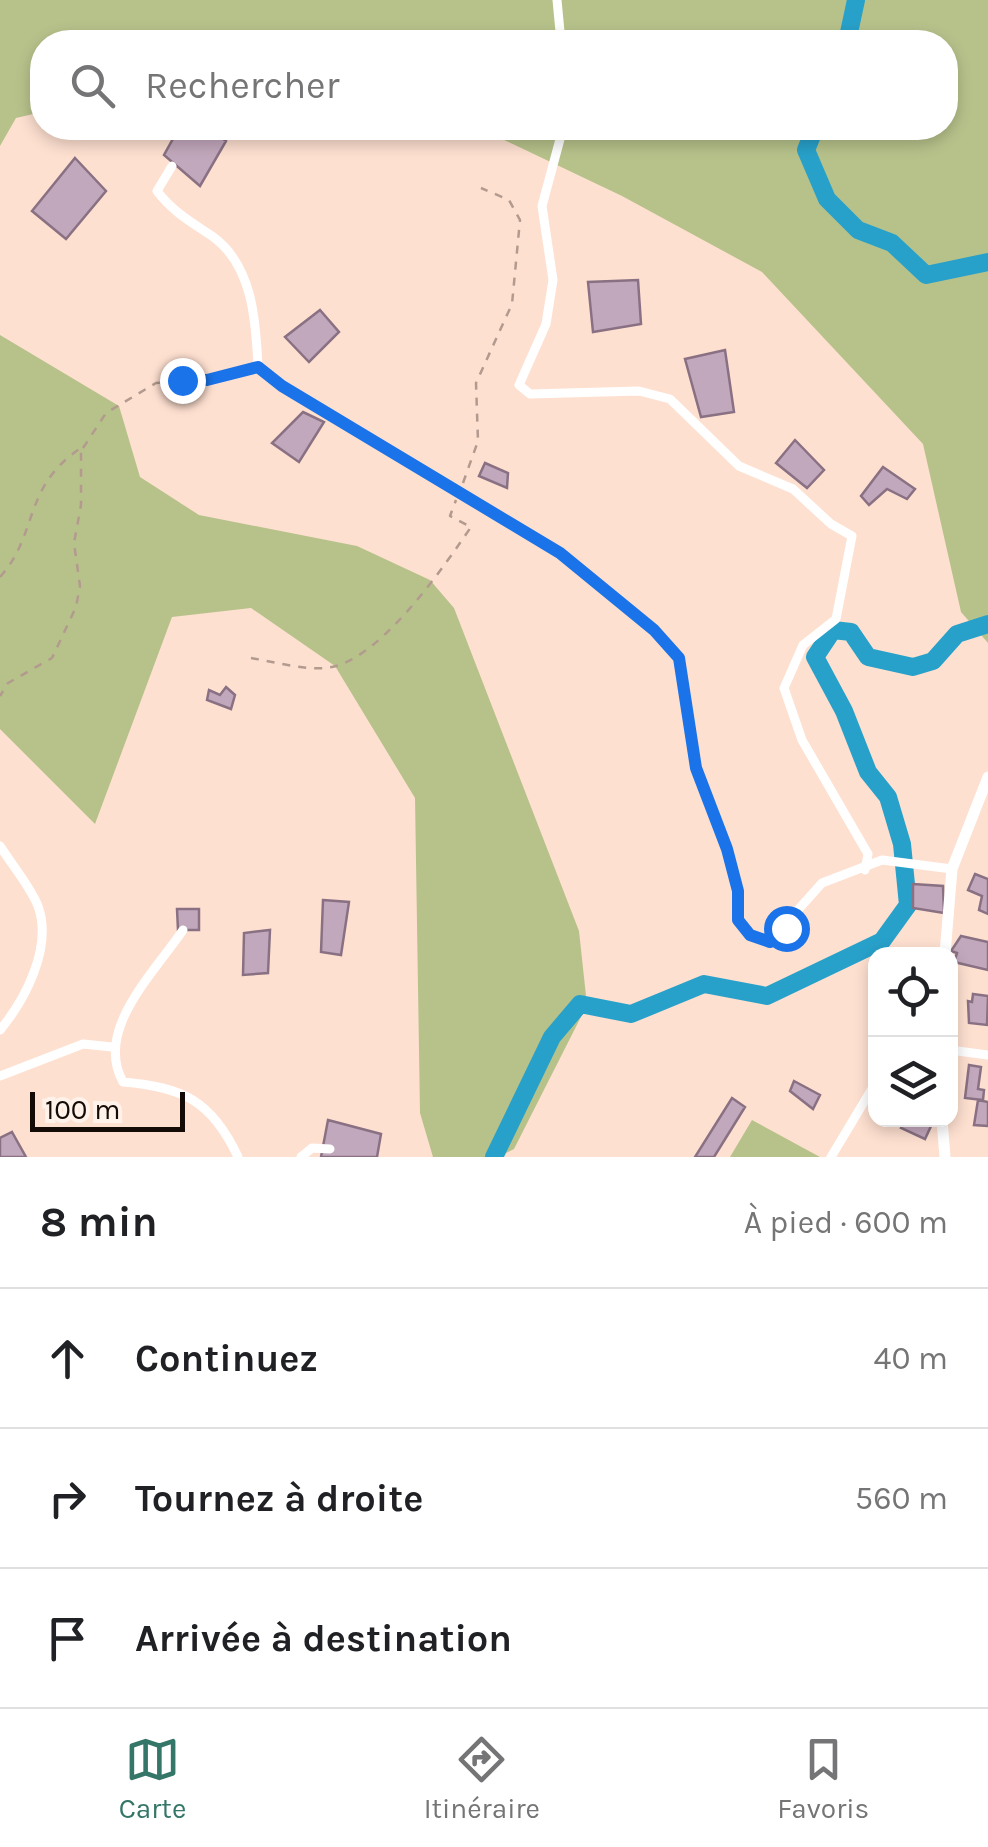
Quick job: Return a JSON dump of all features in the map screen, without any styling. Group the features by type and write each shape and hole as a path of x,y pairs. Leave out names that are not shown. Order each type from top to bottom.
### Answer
{"street":[{"path":"557,0 560,30"},
{"path":"560,140 542,206 552,280 546,324 519,385 530,394 639,392 670,399 739,466 794,489 832,524 852,536 836,619 803,646 784,688 802,740 868,854 864,870"},
{"path":"172,166 157,191 192,226 214,238 235,263 256,319 258,367 282,386 560,553 654,630 679,658 696,768 727,849 738,891 738,920 750,935 770,942 822,883 882,860 952,869"},
{"path":"946,947 952,869 988,777"},
{"path":"0,846 38,904 42,924 23,1000 0,1030"},
{"path":"182,930 120,1023 112,1047 123,1082 186,1093 226,1130 238,1157"},
{"path":"0,1076 84,1044 112,1047"},
{"path":"958,1051 988,1055"},
{"path":"832,1157 868,1096"},
{"path":"942,1127 944,1157"},
{"path":"300,1157 312,1148 330,1149"}],"path":[{"path":"251,658 335,666 366,651 400,618 471,527 450,516 478,441 476,383 512,304 520,220 509,200 481,188"},
{"path":"0,577 10,566 43,484 63,460 91,441 106,412 156,383 207,380 258,367"},
{"path":"0,696 8,684 52,658 76,607 80,586 74,543 82,505 82,448"}],"green space":[{"path":"0,0 988,0 988,643 961,612 923,444 762,272 622,196 504,140 958,140 958,30 30,30 30,115 16,118 0,146"},
{"path":"0,335 119,406 140,477 199,515 357,546 430,580 454,608 579,931 587,1005 514,1149 498,1157 433,1157 420,1113 415,798 335,666 251,608 172,617 95,824 0,729"},
{"path":"752,1120 820,1157 730,1157"}],"building":[{"path":"172,140 226,141 200,186 164,155"},
{"path":"75,158 106,191 66,239 32,211"},
{"path":"638,280 641,324 593,332 588,282"},
{"path":"320,310 339,332 309,362 285,337"},
{"path":"725,350 734,412 701,417 685,359"},
{"path":"303,412 324,422 299,462 272,443"},
{"path":"795,440 824,470 807,488 776,463"},
{"path":"485,463 508,473 507,488 479,476"},
{"path":"883,467 915,489 907,499 887,489 869,505 861,496"},
{"path":"226,687 235,695 231,709 207,700 209,690 220,695"},
{"path":"975,874 988,879 988,914 979,910 982,896 968,890"},
{"path":"913,884 943,886 944,913 913,908"},
{"path":"323,900 349,902 341,955 321,952"},
{"path":"177,909 199,909 199,930 178,930"},
{"path":"270,930 268,973 243,975 244,933"},
{"path":"961,936 988,942 988,970 958,963 958,947 954,947"},
{"path":"973,994 988,996 987,1025 969,1023 968,1001 972,1002"},
{"path":"969,1065 981,1067 978,1089 984,1090 983,1100 965,1098"},
{"path":"794,1081 820,1095 813,1109 790,1091"},
{"path":"732,1098 745,1107 714,1157 695,1157"},
{"path":"978,1100 988,1102 988,1126 974,1125"},
{"path":"328,1120 381,1134 377,1157 321,1157"},
{"path":"902,1127 931,1127 925,1139"},
{"path":"12,1132 26,1157 0,1157 0,1138"}],"waterway":[{"path":"850,30 856,0"},
{"path":"810,140 806,150 827,199 858,230 892,243 926,275 988,262"},
{"path":"494,1157 552,1037 580,1004 631,1014 704,984 767,996 882,941 908,905 902,844 888,797 868,772 844,711 815,657 833,630 851,632 868,657 913,667 933,661 957,634 988,624"}],"route":[{"path":"182,380 207,380 258,367 282,386 520,526 560,553 617,604 654,630 679,658 696,768 727,849 738,891 738,920 750,935 770,942 786,928"}]}
